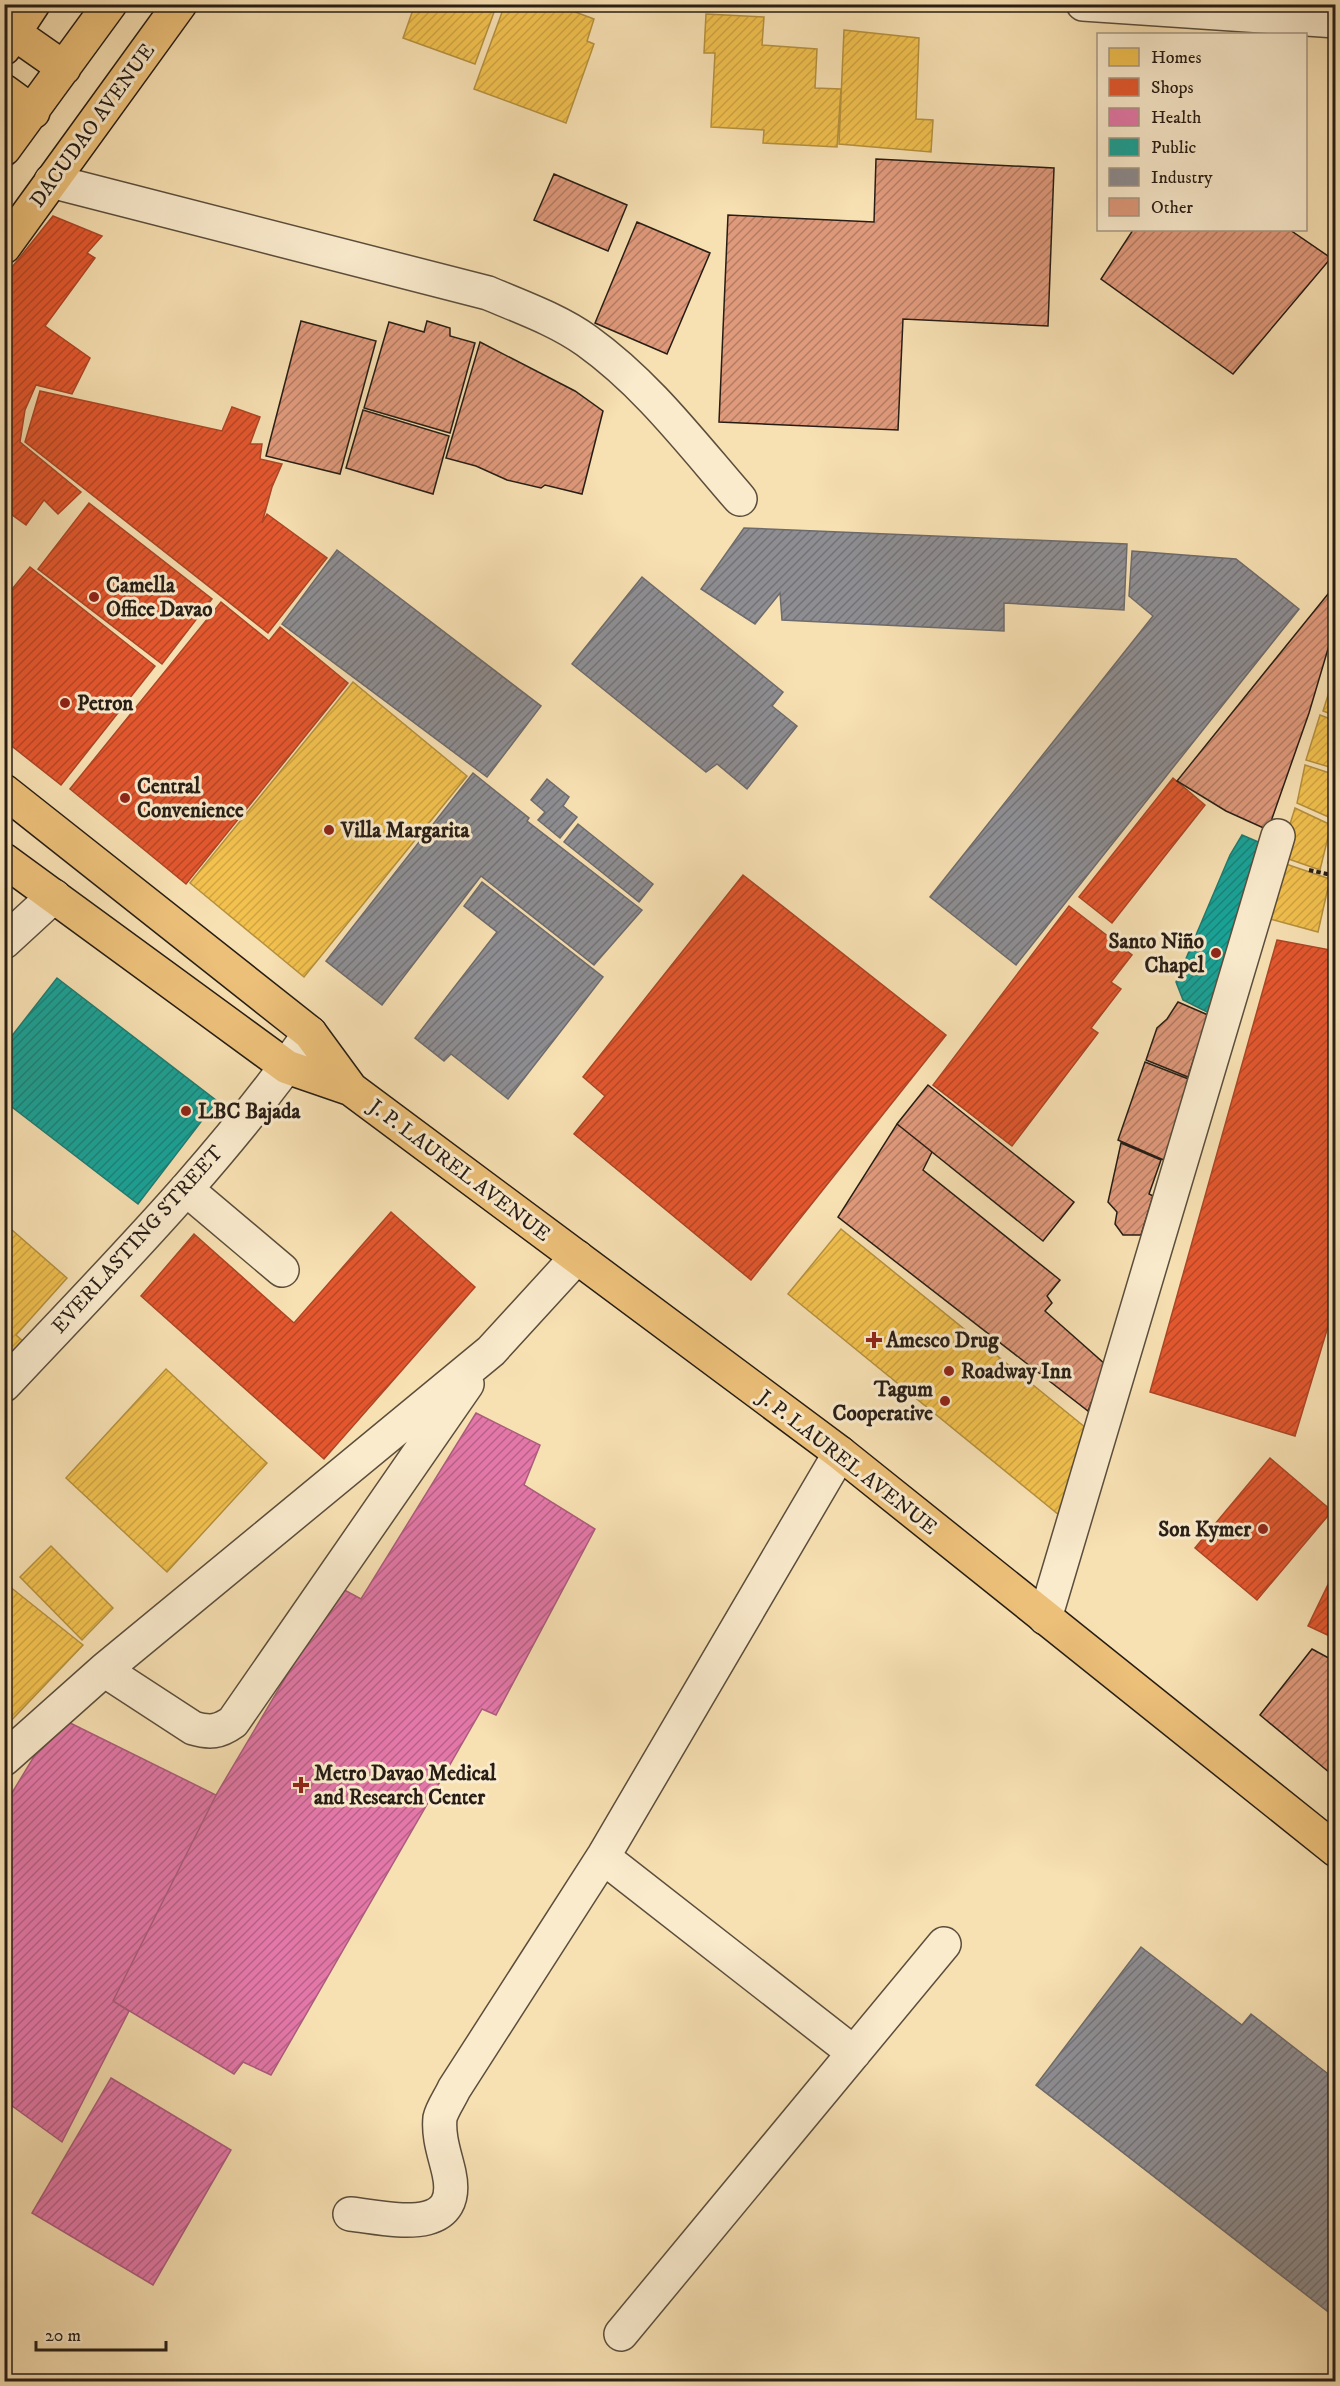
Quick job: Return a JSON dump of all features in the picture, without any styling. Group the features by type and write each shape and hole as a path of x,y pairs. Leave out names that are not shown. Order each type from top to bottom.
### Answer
{"main road":[{"path":"33,4 8,36 64,68"},
{"path":"4,149 110,4"},
{"name":"DACUDAO AVENUE","path":"4,247 180,4"},
{"path":"4,91 33,112"},
{"name":"J. P. LAUREL AVENUE","path":"4,791 310,1033 351,1089 840,1453 1335,1850"},
{"name":"J. P. LAUREL AVENUE","path":"4,860 287,1067 351,1089"}],"street":[{"path":"1083,4 1335,21"},
{"path":"51,181 488,293 532,311 586,340 626,372 740,499"},
{"path":"1045,1618 1278,836"},
{"path":"4,942 54,896"},
{"name":"EVERLASTING STREET","path":"4,1385 186,1189 287,1067 310,1033"},
{"path":"186,1189 282,1270"},
{"path":"104,1670 193,1728 208,1733 222,1730 233,1722 491,1351 577,1257"},
{"path":"4,1759 104,1670 491,1351"},
{"path":"350,2214 415,2221 438,2215 448,2206 452,2191 441,2145 440,2117 454,2089 603,1857 840,1453"},
{"path":"603,1857 854,2053"},
{"path":"621,2334 944,1944"}],"building: Homes":[{"path":"415,4 497,4 475,64 403,38"},
{"path":"505,4 554,4 594,19 587,41 594,44 566,123 474,89"},
{"path":"706,14 764,17 762,45 817,49 815,88 841,89 837,147 763,143 764,130 711,127 715,53 704,53"},
{"path":"844,30 919,38 916,119 933,120 931,152 839,144"},
{"path":"1336,670 1336,716 1323,711"},
{"name":"Villa Margarita","path":"353,682 467,776 304,977 190,883"},
{"path":"1320,715 1336,721 1336,769 1306,760"},
{"path":"1305,765 1336,775 1336,810 1333,819 1297,803"},
{"path":"1295,808 1331,825 1320,870 1280,856"},
{"path":"1336,830 1336,865 1328,863"},
{"path":"1283,863 1330,879 1318,932 1270,919"},
{"path":"4,1223 67,1278 16,1335 25,1343 4,1367"},
{"name":"Roadway Inn","path":"841,1229 1086,1428 1059,1515 788,1294"},
{"path":"166,1369 267,1463 167,1572 66,1478"},
{"path":"51,1546 113,1608 82,1640 20,1577"},
{"path":"4,1582 83,1645 4,1728"}],"building: Shops":[{"path":"53,216 102,236 87,253 95,258 45,326 90,358 72,394 36,385 25,410 20,442 81,492 58,514 44,500 26,525 4,509 4,467 12,455 4,449 4,277"},
{"path":"40,391 222,431 232,407 260,417 250,444 262,444 260,459 282,464 272,487 262,523 267,514 327,558 268,633 25,442"},
{"path":"89,503 212,599 162,664 38,569"},
{"name":"Petron","path":"30,567 155,666 61,785 4,740 4,599"},
{"path":"221,602 269,641 280,627 348,683 186,884 70,789"},
{"path":"1173,778 1205,805 1112,923 1079,897"},
{"path":"743,875 946,1035 751,1280 574,1134 605,1096 583,1077"},
{"path":"1069,906 1132,955 1111,982 1121,989 1091,1028 1098,1033 1012,1146 933,1085"},
{"path":"1277,940 1336,951 1336,1300 1295,1436 1150,1392"},
{"path":"391,1212 475,1287 324,1459 141,1296 194,1234 294,1323"},
{"name":"Son Kymer","path":"1270,1458 1332,1511 1257,1600 1195,1548"},
{"path":"1336,1568 1336,1639 1308,1626"}],"building: Health":[{"path":"476,1413 540,1445 524,1485 595,1529 496,1715 482,1709 271,2075 243,2062 234,2074 113,2001 216,1795 339,1587 361,1599"},
{"path":"58,1717 216,1795 113,2001 129,2011 62,2142 4,2100 4,1806"},
{"path":"111,2078 231,2150 153,2285 32,2213"}],"building: Public":[{"path":"1242,835 1263,844 1215,1016 1183,1000 1176,982 1230,855"},
{"path":"57,978 217,1101 138,1204 4,1101 4,1046"}],"building: Industry":[{"path":"744,528 1127,544 1124,610 1004,603 1004,631 782,620 780,593 755,624 701,589"},
{"path":"337,550 541,706 487,777 282,624"},
{"path":"1132,551 1236,559 1299,609 1016,965 930,897 1153,616 1129,596"},
{"path":"642,577 783,692 772,706 797,726 747,789 717,764 706,772 572,664"},
{"path":"473,773 529,818 527,821 642,910 594,965 481,876 382,1005 326,961"},
{"path":"547,779 569,797 563,806 577,817 560,838 538,820 545,812 531,800"},
{"path":"578,824 653,884 639,902 564,842"},
{"path":"482,882 603,977 508,1099 451,1054 444,1061 415,1038 497,932 464,906"},
{"path":"1141,1947 1242,2025 1251,2014 1336,2080 1336,2318 1036,2085"}],"building: Other":[{"path":"876,159 1054,168 1048,326 903,319 898,430 719,422 728,215 874,222"},
{"path":"554,174 627,205 608,251 534,220"},
{"path":"637,222 710,253 667,354 595,323"},
{"path":"1132,231 1291,231 1331,258 1233,374 1101,279"},
{"path":"301,321 376,341 340,474 266,456"},
{"path":"427,321 450,328 450,336 475,343 450,433 364,408 389,322 424,332"},
{"path":"480,342 575,391 603,411 582,494 545,485 541,488 507,480 476,466 446,458"},
{"path":"363,410 449,436 433,494 346,468"},
{"path":"1336,584 1336,622 1309,713 1268,830 1226,811 1177,781"},
{"path":"1178,1002 1208,1015 1188,1077 1146,1060 1157,1028 1167,1019"},
{"path":"1145,1062 1191,1080 1166,1161 1118,1140"},
{"path":"928,1085 1074,1202 1043,1241 897,1124"},
{"path":"897,1124 932,1152 923,1170 1060,1280 1047,1296 1052,1303 1045,1311 1106,1365 1088,1411 838,1217"},
{"path":"1121,1143 1161,1160 1149,1194 1153,1196 1141,1235 1123,1235 1115,1224 1117,1212 1108,1202"},
{"path":"1312,1649 1336,1662 1336,1778 1260,1715"}],"place":[{"name":"Camella Office Davao","path":"94,597"},
{"name":"Petron","path":"65,703"},
{"name":"Central Convenience","path":"125,798"},
{"name":"Villa Margarita","path":"329,830"},
{"name":"Santo Niño Chapel","path":"1216,953"},
{"name":"LBC Bajada","path":"186,1111"},
{"name":"Amesco Drug","path":"874,1340"},
{"name":"Roadway Inn","path":"949,1371"},
{"name":"Tagum Cooperative","path":"945,1401"},
{"name":"Son Kymer","path":"1263,1529"},
{"name":"Metro Davao Medical and Research Center","path":"301,1785"}]}
